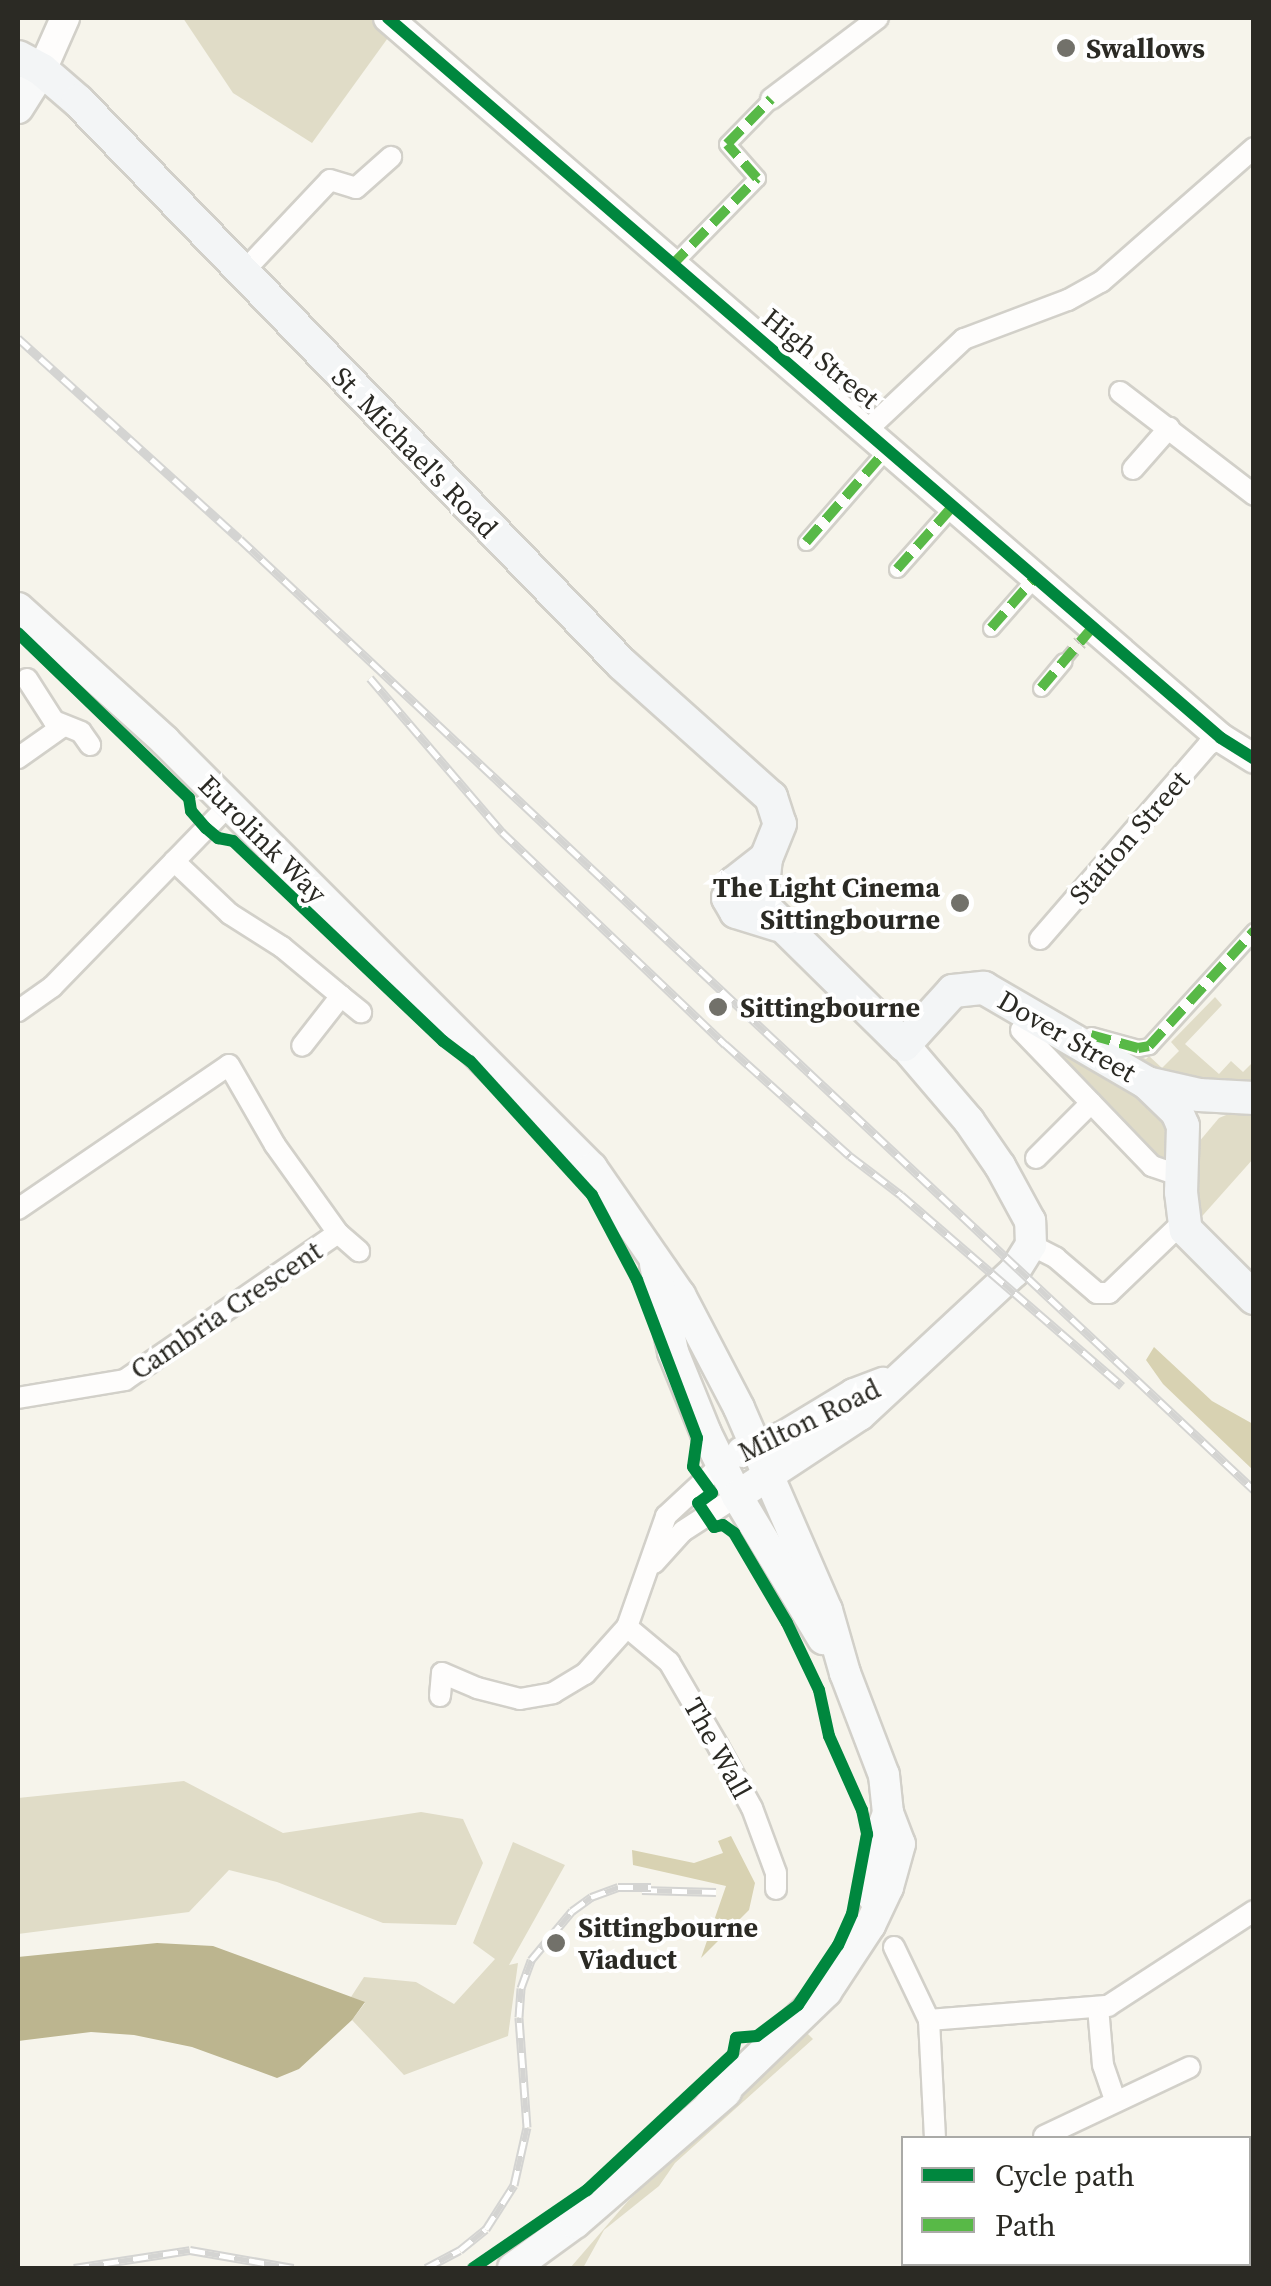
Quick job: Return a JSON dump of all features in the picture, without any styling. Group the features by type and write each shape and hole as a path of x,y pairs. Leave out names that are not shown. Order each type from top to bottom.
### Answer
{"main road":[{"path":"18,108 30,64"},
{"name":"St. Michael's Road","path":"30,64 97,120 622,664 771,796 780,824 758,895 862,1007 904,1044"},
{"name":"Eurolink Way","path":"18,608 164,741 592,1168 703,1337 769,1474 827,1610 845,1673"},
{"name":"Dover Street","path":"904,1044 954,991 968,986 984,988 1147,1083 1199,1095 1252,1098"},
{"path":"862,1007 927,1016"},
{"path":"904,1044 1000,1166 1030,1222 1031,1245"},
{"path":"1147,1083 1177,1112 1184,1221 1191,1238 1254,1298"},
{"path":"1183,1164 1212,1116 1252,1098"},
{"name":"Milton Road","path":"737,1496 860,1415 1014,1272 1031,1245"},
{"name":"Eurolink Way","path":"654,1262 673,1352 722,1464 737,1496 845,1673"},
{"name":"Milton Road","path":"722,1464 755,1444 782,1437 854,1394 896,1378"},
{"path":"513,2268 575,2224 771,2048 826,1992 874,1910 872,1882 877,1842 888,1812 884,1775 845,1673"},
{"path":"552,2268 575,2224"}],"street":[{"path":"30,64 65,18"},
{"name":"High Street","path":"388,18 578,178 671,266 868,428 1035,578 1086,635 1254,759"},
{"path":"671,266 756,178 727,144 771,99 878,18"},
{"path":"868,428 950,349 999,322 1068,300 1102,282 1254,148"},
{"path":"244,271 330,180 356,188 390,157"},
{"path":"1120,392 1254,496"},
{"path":"1133,469 1170,428"},
{"path":"806,542 888,448"},
{"path":"897,569 953,506"},
{"path":"991,628 1035,578"},
{"path":"1041,688 1064,661"},
{"path":"27,678 34,694 62,727 81,732 90,744"},
{"path":"18,758 62,727"},
{"name":"Station Street","path":"1040,939 1208,745 1221,738"},
{"path":"18,1011 52,988 228,806"},
{"path":"174,861 230,914 282,947 361,1012"},
{"path":"1091,1036 1138,1048 1150,1046 1254,931"},
{"path":"302,1046 341,996"},
{"path":"1021,1030 1152,1166 1183,1164"},
{"name":"Cambria Crescent","path":"18,1209 229,1065 275,1145 338,1233 125,1380 18,1398"},
{"path":"1036,1158 1091,1103"},
{"path":"1031,1245 1056,1258 1097,1293 1109,1293 1184,1221"},
{"path":"338,1233 359,1251"},
{"path":"440,1696 442,1673 504,1696 553,1693 584,1674 627,1626 666,1516 722,1464"},
{"path":"645,1574 682,1530 737,1496"},
{"name":"The Wall","path":"627,1626 670,1662 719,1748 752,1808 776,1874 776,1889"},
{"path":"929,2020 1108,2006 1251,1920"},
{"path":"894,1947 929,2020 935,2136"},
{"path":"1098,2007 1102,2065 1115,2100"},
{"path":"1044,2136 1190,2067"}],"shaded area":[{"path":"183,18 372,18 390,35 312,143 233,93"},
{"path":"1215,997 1222,1005 1185,1044 1219,1074 1231,1061 1243,1072 1253,1062 1253,1087 1164,1078 1096,1039 1146,1059 1149,1056 1162,1068 1179,1051 1171,1042"},
{"path":"1043,1040 1146,1094 1179,1143 1163,1165"},
{"path":"1238,1110 1253,1112 1253,1159 1196,1223 1198,1143 1219,1118"},
{"path":"1154,1347 1212,1401 1253,1424 1253,1470 1163,1384 1146,1360"},
{"path":"184,1781 283,1833 421,1812 463,1819 483,1863 456,1925 383,1923 277,1882 229,1870 189,1912 18,1934 18,1798"},
{"path":"731,1836 755,1883 749,1910 701,1958 726,1886 633,1865 632,1850 694,1863 723,1853 718,1841"},
{"path":"513,1842 565,1865 509,1965 518,1963 508,2036 404,2075 352,2020 365,2003 351,1997 364,1977 416,1982 454,2004 495,1959 473,1943"},
{"path":"157,1943 213,1946 365,2002 352,2020 299,2069 277,2078 192,2047 134,2035 91,2032 18,2041 18,1957"},
{"path":"806,2032 813,2039 675,2163 659,2186 604,2230 583,2268 570,2268 628,2201"}],"tunnel":[{"path":"1064,661 1080,642"}],"railway":[{"path":"18,338 240,539 1254,1490"},
{"path":"370,678 502,832 725,1044 850,1156 901,1195 1122,1386"},
{"path":"426,2268 460,2250 486,2229 514,2185 527,2127 519,2017 521,1988 531,1960 572,1911 591,1897 618,1887 651,1887"},
{"path":"642,1890 716,1892"},
{"path":"74,2268 190,2250 293,2268"}],"marked path":[{"path":"671,266 757,178 727,144 771,99"},
{"path":"806,542 888,448"},
{"path":"897,569 953,506"},
{"path":"991,628 1035,578"},
{"path":"1041,688 1093,627"},
{"path":"1091,1035 1138,1048 1149,1046 1254,931"}],"cycle path":[{"path":"388,18 1221,738 1254,759"},
{"path":"18,633 189,798 191,811 206,828 218,838 233,841 443,1041 470,1061 592,1195 637,1280 697,1438 693,1467 712,1493 698,1503 714,1527 723,1525 734,1533 787,1623 819,1690 829,1736 862,1810 867,1834 852,1914 838,1945 798,2005 757,2036 736,2038 733,2054 587,2190 473,2268"}],"place":[{"name":"Swallows","path":"1066,48"},
{"name":"The Light Cinema Sittingbourne","path":"960,903"},
{"name":"Sittingbourne","path":"718,1007"},
{"name":"Sittingbourne Viaduct","path":"556,1943"}]}
